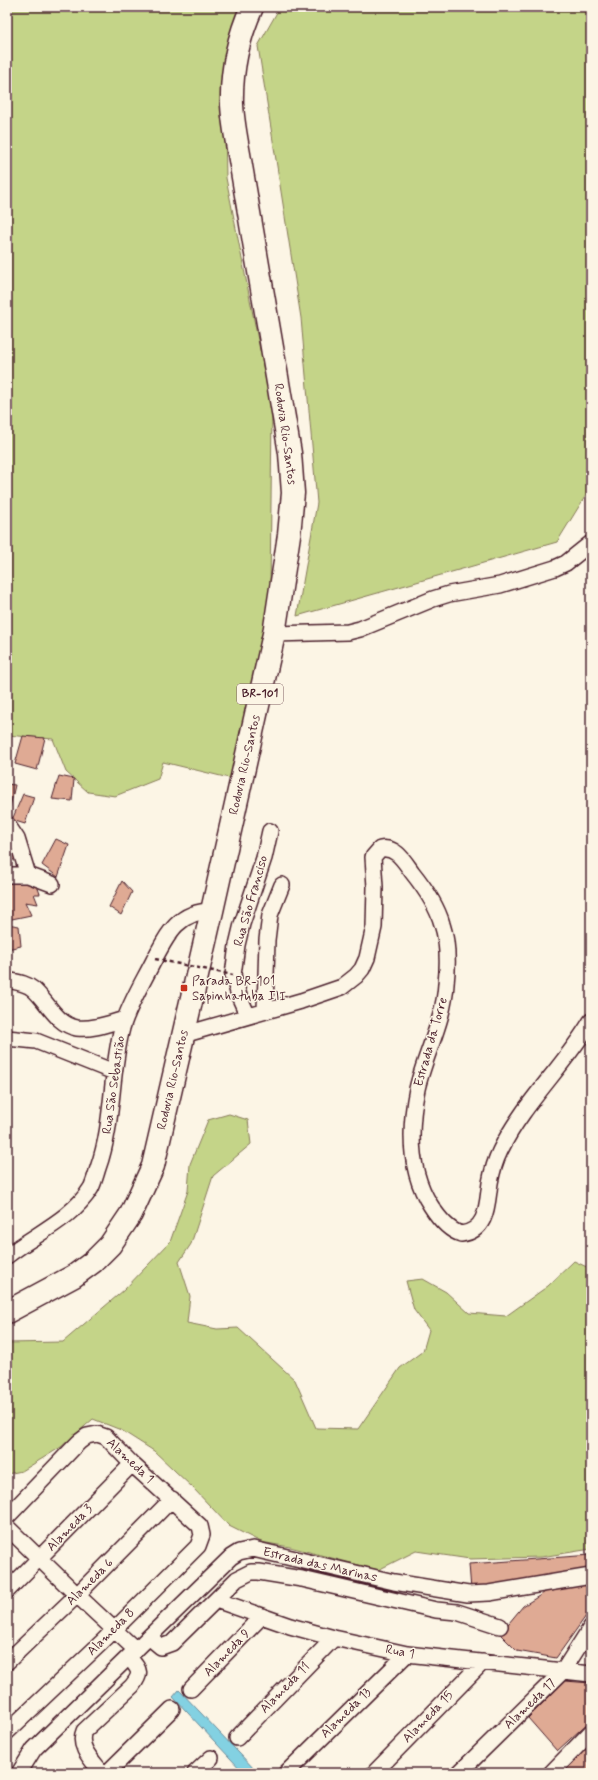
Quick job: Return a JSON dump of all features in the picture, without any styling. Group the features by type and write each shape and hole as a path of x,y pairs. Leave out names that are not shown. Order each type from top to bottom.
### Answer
{"highway":[{"name":"Rodovia Rio-Santos","path":"7,1312 74,1276 93,1262 110,1245 131,1214 153,1166 274,634 289,535 293,493 290,453 238,154 232,106 235,61 244,25 252,7"}],"street":[{"path":"274,634 348,632 360,629 433,599 449,594 500,585 555,568 566,563 591,543"},
{"path":"7,824 17,839 28,875"},
{"name":"Rua São Franciso","path":"248,1016 239,996 233,975 237,945 242,924 264,858 270,831"},
{"name":"Estrada da Torre","path":"183,1035 342,987 356,976 362,969 374,927 375,887 373,857 380,849 392,849 401,857 431,900 442,924 446,948 446,985 439,1020 418,1089 411,1135 414,1170 425,1197 438,1216 451,1229 461,1234 472,1230 482,1221 488,1206 493,1168 500,1151 523,1111 580,1040 591,1022"},
{"path":"7,875 28,875 52,884"},
{"path":"265,1010 266,948 270,915 282,885"},
{"name":"Rua São Sebastião","path":"7,1256 74,1210 91,1187 103,1153 114,1072 125,1019 164,940 180,921 189,914 201,911 212,911"},
{"path":"7,980 24,984 32,988 65,1023 76,1028 100,1026 125,1019"},
{"path":"7,1038 36,1041 114,1072"},
{"name":"Alameda 1","path":"7,1517 79,1442 87,1436 97,1434 106,1437 132,1464 200,1526"},
{"name":"Alameda 3","path":"7,1591 132,1464"},
{"name":"Alameda 6","path":"7,1662 77,1596 172,1499"},
{"name":"Alameda 8","path":"7,1732 114,1630 198,1546 202,1535 200,1526"},
{"path":"7,1527 114,1630 132,1653 138,1668 138,1678 132,1686 84,1731 82,1744 102,1773"},
{"name":"Estrada das Marinas","path":"19,1773 34,1749 231,1557 239,1552 253,1549 394,1582 468,1594 489,1593 591,1576"},
{"path":"149,1637 161,1647 165,1647 172,1643 242,1575 259,1572 302,1579 414,1605 457,1612 500,1626"},
{"name":"Rua 1","path":"216,1600 290,1626 334,1638 407,1654 591,1674"},
{"name":"Alameda 9","path":"191,1689 262,1616"},
{"name":"Alameda 17","path":"459,1773 563,1671 591,1626"},
{"name":"Alameda 11","path":"237,1738 334,1638"},
{"name":"Alameda 13","path":"286,1773 407,1654"},
{"name":"Alameda 15","path":"374,1773 483,1662"},
{"path":"107,1773 172,1709"},
{"path":"551,1773 591,1732"},
{"path":"195,1773 211,1758"}],"path":[{"path":"155,959 233,975"}],"green space":[{"path":"7,7 239,7 224,78 226,178 272,411 270,592 246,724 233,779 163,762 158,779 115,796 88,792 66,772 53,739 7,735"},
{"path":"280,7 591,7 591,487 557,542 297,616 317,503 301,318 258,46"},
{"path":"229,1114 248,1120 251,1144 213,1176 191,1244 179,1262 190,1296 187,1323 217,1329 238,1328 295,1380 316,1428 358,1429 400,1368 423,1351 429,1330 414,1310 406,1281 423,1279 446,1292 469,1313 506,1316 548,1286 574,1261 591,1269 591,1549 541,1557 470,1559 416,1551 378,1570 290,1547 261,1542 229,1526 193,1488 154,1451 121,1430 93,1419 61,1447 22,1471 7,1474 7,1343 63,1342 124,1290 170,1242 188,1191 190,1164 208,1120"}],"water":[{"path":"179,1690 258,1773 244,1773 173,1697"}],"building":[{"path":"23,736 45,738 37,770 15,764"},
{"path":"59,776 74,779 72,801 52,799"},
{"path":"7,784 15,785 10,807 7,806"},
{"path":"23,794 34,797 25,824 12,820"},
{"path":"56,839 69,845 58,877 42,865"},
{"path":"13,844 18,857 7,864 7,847"},
{"path":"34,877 40,894 34,894 38,904 25,902 31,915 7,920 7,881"},
{"path":"122,881 132,892 121,915 109,907"},
{"path":"7,924 19,926 21,946 7,949"},
{"path":"591,1555 591,1568 471,1590 469,1564"},
{"path":"581,1579 591,1587 591,1609 556,1658 517,1651 500,1634 523,1606 555,1586"},
{"path":"565,1681 591,1683 591,1720 557,1751 528,1718"},
{"path":"591,1741 591,1773 564,1773 562,1769"}],"place":[{"name":"Parada BR-101 Sapinhatuba III","path":"184,988"}]}
